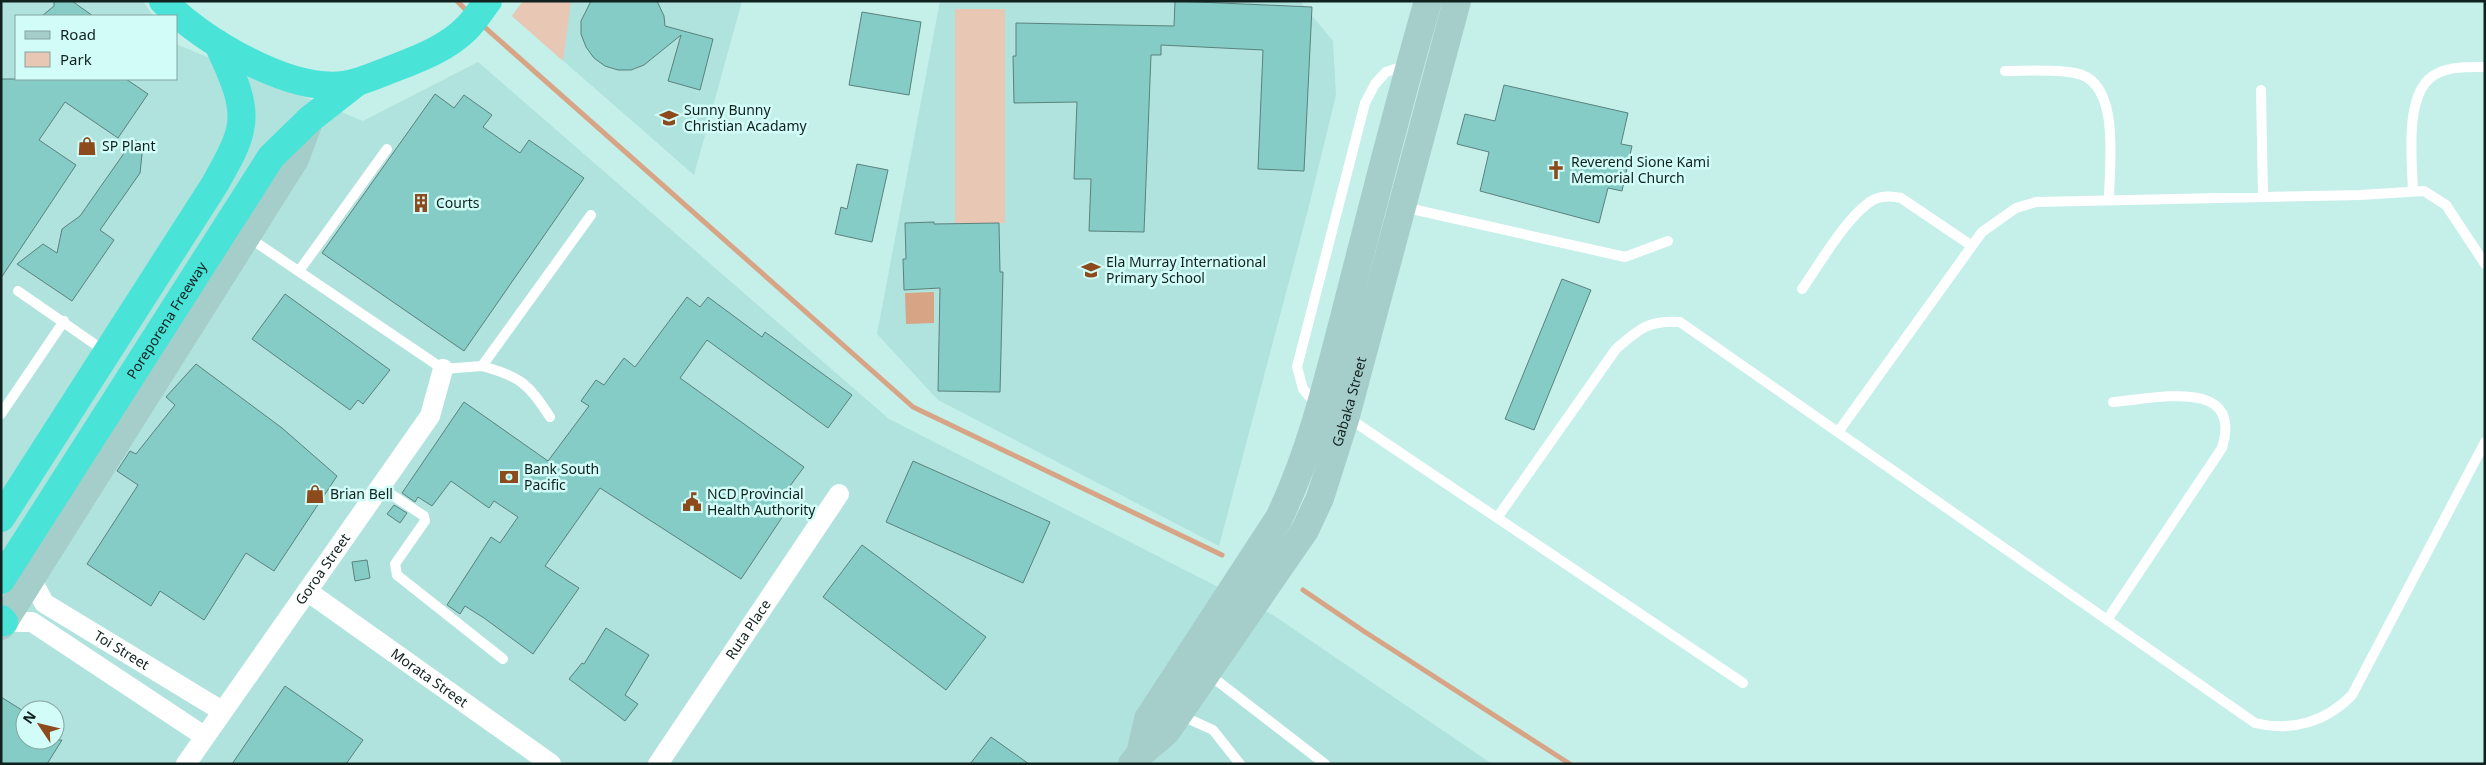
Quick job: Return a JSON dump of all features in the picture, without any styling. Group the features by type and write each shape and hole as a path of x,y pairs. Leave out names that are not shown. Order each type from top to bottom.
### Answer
{"highway":[{"path":"163,1 186,22 240,58 278,74 320,84 343,85 356,83 425,56 449,43 467,28 488,1"},
{"path":"1,518 215,184 236,143 241,128 241,111 236,84 218,44"},
{"name":"Poreporena Freeway","path":"1,580 271,157 310,119 356,83"}],"street":[{"name":"Gabaka Street","path":"1136,759 1166,732 1305,530 1320,498 1333,413 1409,64 1428,1"},
{"name":"Gabaka Street","path":"1136,759 1148,719 1279,518 1333,413 1402,207 1457,1"},
{"path":"2,622 295,159 310,119"},
{"name":"Goroa Street","path":"186,764 430,416 443,369"},
{"name":"Ruta Place","path":"658,764 839,494"},
{"name":"Toi Street","path":"31,578 44,603 222,711"},
{"name":"Morata Street","path":"307,591 551,764"},
{"name":"Toi Street","path":"2,622 32,622 204,736"}],"lane":[{"path":"2413,191 2412,137 2417,101 2422,88 2430,78 2452,68 2485,68"},
{"path":"2005,71 2077,73 2092,80 2104,97 2109,113 2109,200"},
{"path":"2261,90 2263,197"},
{"path":"299,271 387,149"},
{"path":"1838,432 1982,232 2016,208 2036,202 2360,195 2424,191 2446,205 2485,264"},
{"path":"1802,289 1851,220 1875,199 1888,195 1901,198 1972,246"},
{"path":"1402,207 1625,257 1668,241"},
{"path":"482,366 591,215"},
{"path":"247,237 443,369 482,366 502,371 526,384 550,418"},
{"path":"18,291 108,353"},
{"path":"1,414 64,321"},
{"path":"1497,518 1616,349 1640,328 1654,322 1680,322 2255,723 2270,727 2290,727 2323,717 2338,709 2352,695 2363,678 2485,442"},
{"path":"2107,620 2222,448 2227,432 2219,407 2206,398 2184,396 2112,402"},
{"path":"1333,413 1497,518 1743,683"},
{"path":"380,486 424,516 425,521 395,564 397,575 503,659"},
{"path":"1206,673 1325,764"},
{"path":"1178,714 1213,730 1240,764"}],"shaded area":[{"path":"1,1 143,1 152,15 15,15 15,80 178,80 178,45 363,121 478,62 889,419 1273,615 1492,764 1,764"},
{"name":"Sunny Bunny Christian Acadamy","path":"523,1 742,1 694,175 512,16"},
{"name":"Ela Murray International Primary School","path":"940,1 1300,1 1333,41 1336,95 1309,206 1219,546 938,400 877,334"},
{"path":"934,292 934,323 906,324 905,293"}],"green space":[{"path":"523,1 571,1 563,61 512,16"},
{"path":"955,9 1005,9 1005,223 955,223"}],"building":[{"path":"54,1 72,1 92,15 43,15 54,6"},
{"path":"591,1 657,1 664,16 665,26 713,39 700,90 668,81 681,35 644,65 631,70 618,70 605,66 594,58 586,47 581,34 581,21"},
{"path":"1175,1 1312,7 1304,171 1258,169 1263,50 1161,45 1161,55 1151,55 1144,232 1089,231 1091,179 1074,179 1077,102 1014,103 1013,56 1016,56 1016,23 1174,26"},
{"path":"862,12 921,22 909,95 849,85"},
{"path":"1,79 127,80 148,94 118,138 65,102 39,140 76,165 1,278"},
{"name":"Reverend Sione Kami Memorial Church","path":"1504,85 1628,113 1621,144 1632,146 1622,191 1608,188 1599,223 1480,191 1489,152 1457,144 1465,114 1495,121"},
{"path":"435,94 454,108 464,95 492,115 483,127 520,153 529,140 584,178 464,351 322,253"},
{"path":"134,139 143,145 140,173 100,230 114,240 72,301 17,264 43,244 57,253 62,229 80,216"},
{"path":"857,164 888,170 872,242 835,234 841,207 847,209"},
{"path":"934,222 934,224 999,223 1000,272 1003,272 1000,392 938,391 940,288 904,290 903,259 906,259 905,223"},
{"path":"1562,279 1591,290 1534,430 1505,419"},
{"path":"285,294 390,370 363,404 358,400 350,410 252,339"},
{"path":"687,297 700,307 708,297 762,337 765,332 852,395 828,428 707,340 680,378 804,467 773,509 783,516 741,579 600,488 545,566 579,588 533,654 465,606 460,614 447,605 491,537 500,543 518,517 494,501 489,508 451,481 432,506 418,497 415,502 402,493 464,402 548,461 589,406 581,401 596,380 604,385 624,358 635,367"},
{"path":"196,364 282,428 337,476 274,571 246,553 204,620 160,591 151,606 87,564 138,485 117,471 130,451 136,454 175,405 166,397"},
{"path":"913,461 1050,522 1023,583 886,522"},
{"path":"394,505 407,513 400,523 387,514"},
{"path":"862,545 986,637 946,690 823,597"},
{"path":"367,560 370,578 355,581 352,562"},
{"path":"606,628 649,655 625,695 638,704 625,721 569,679 582,663 584,664"},
{"path":"285,686 363,740 346,764 232,764"},
{"path":"1,697 15,706 15,750 56,750 47,764 1,764"},
{"path":"991,737 1029,764 970,764"}],"waterway":[{"path":"457,1 469,13"},
{"path":"481,24 913,407 1222,555"},
{"path":"1303,590 1570,764"}],"place":[{"name":"Sunny Bunny Christian Acadamy","path":"669,118"},
{"name":"SP Plant","path":"87,146"},
{"name":"Reverend Sione Kami Memorial Church","path":"1556,170"},
{"name":"Courts","path":"421,203"},
{"name":"Ela Murray International Primary School","path":"1091,270"},
{"name":"Bank South Pacific","path":"509,477"},
{"name":"Brian Bell","path":"315,494"},
{"name":"NCD Provincial Health Authority","path":"692,502"}]}
